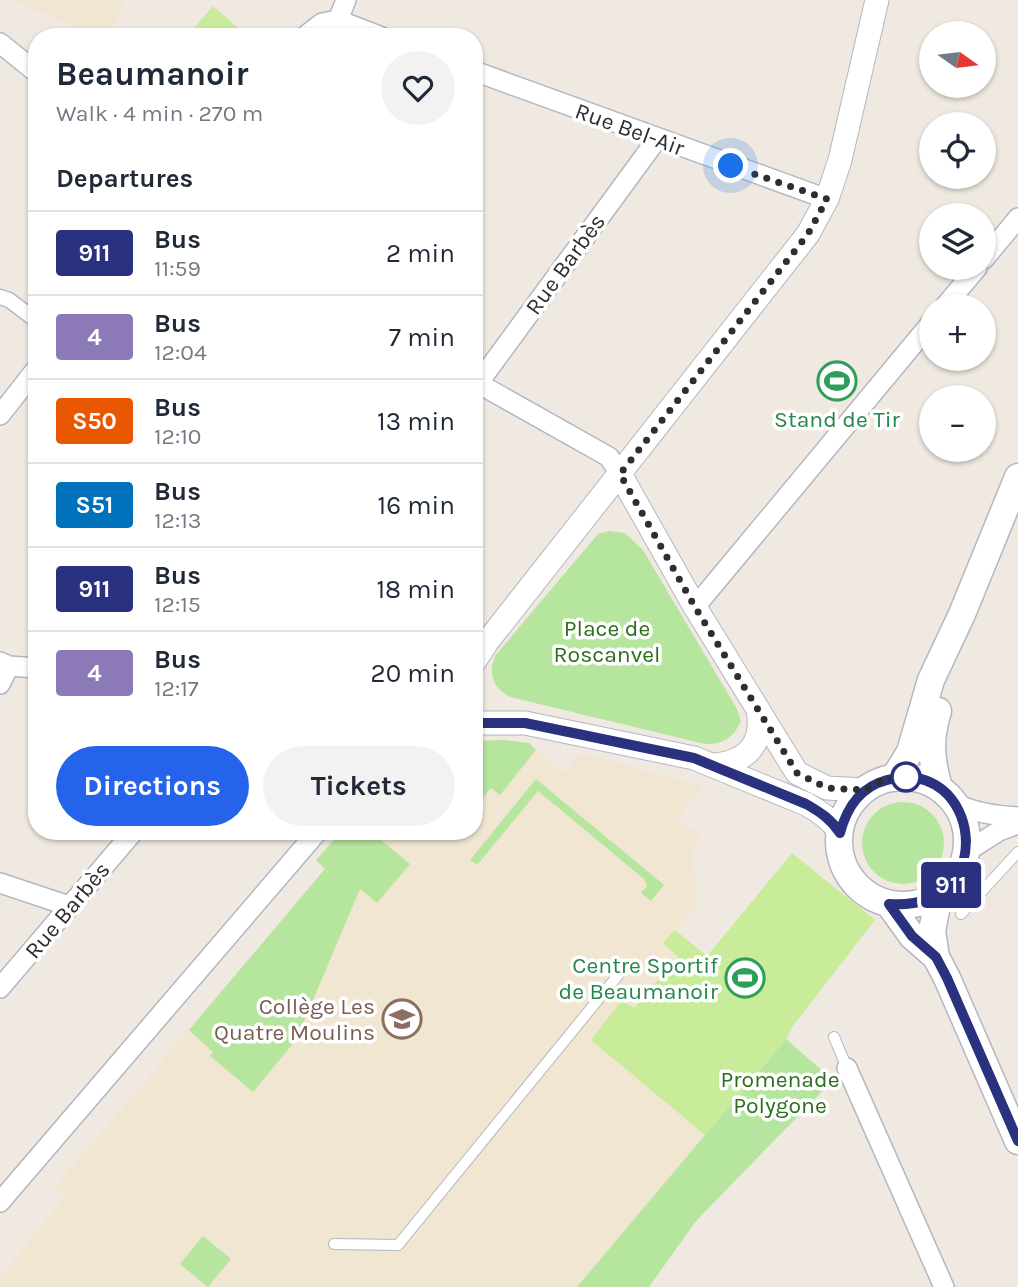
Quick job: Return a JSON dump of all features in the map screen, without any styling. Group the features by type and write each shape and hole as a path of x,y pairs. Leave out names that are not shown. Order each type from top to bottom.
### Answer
{"main road":[{"path":"894,778 910,752 931,680 962,614 1018,477"},
{"path":"947,796 925,781 910,777 879,782 865,790 844,816 840,833 840,852 846,870 856,886 889,904 907,906 939,895 952,884 962,869 967,852 965,827 947,796 931,755 931,734 962,614"},
{"path":"939,895 933,931 936,957 1018,1141"},
{"path":"889,904 912,936 936,957"}],"street":[{"path":"338,20 346,0"},
{"path":"483,648 808,234 827,199 840,160 877,0"},
{"path":"316,28 322,23 338,20 359,28"},
{"path":"0,43 28,66"},
{"name":"Rue Bel-Air","path":"483,74 827,199"},
{"name":"Rue Barbès","path":"483,375 657,139"},
{"path":"996,245 1018,218"},
{"path":"955,294 966,280"},
{"path":"0,297 9,300 28,314"},
{"path":"695,607 919,337"},
{"path":"0,415 28,379"},
{"path":"483,388 609,457 695,607 797,773 827,788 865,790"},
{"path":"0,684 5,664 28,667"},
{"path":"714,765 741,759 758,737 758,709 751,698"},
{"path":"483,723 525,723 694,758 806,804 834,823 840,833"},
{"path":"947,796 983,813 1018,817"},
{"path":"967,852 999,831 1018,824"},
{"name":"Rue Barbès","path":"0,989 126,840"},
{"path":"0,1202 310,840"},
{"path":"0,883 69,906"},
{"path":"847,1068 944,1287"}],"lane":[{"path":"961,914 1018,852"},
{"path":"334,1244 398,1245 619,974"},
{"path":"834,1037 847,1068"}],"shaded area":[{"path":"13,0 124,0 113,28 77,28"},
{"name":"Collège Les Quatre Moulins","path":"483,741 529,743 563,774 580,753 703,786 678,817 702,838 692,850 698,907 663,943 678,957 634,1009 622,1000 591,1040 705,1135 577,1287 0,1287 0,1277 66,1195 55,1187 325,869 316,860 334,840 483,840"}],"green space":[{"path":"213,6 238,28 194,28"},
{"name":"Place de Roscanvel","path":"609,531 625,533 643,550 737,709 741,721 727,739 705,744 510,697 493,680 495,656 598,534"},
{"path":"483,741 529,743 536,750 500,795 491,788 483,798"},
{"path":"536,779 664,885 651,901 641,893 647,886 644,879 538,791 477,865 470,860"},
{"path":"903,802 919,805 932,814 941,827 944,843 941,859 932,872 919,881 903,884 887,881 874,872 865,859 862,843 865,827 874,814 887,805"},
{"path":"334,840 381,840 410,864 377,903 360,889 296,1040 253,1092 210,1056 213,1052 189,1030 325,869 316,860"},
{"name":"Centre Sportif de Beaumanoir","path":"792,853 875,920 793,1026 786,1039 705,1135 591,1040 622,1000 634,1008 678,957 663,943 675,930 707,956"},
{"name":"Promenade Polygone","path":"786,1039 833,1080 696,1221 649,1287 577,1287"},
{"path":"203,1236 231,1259 208,1287 180,1264"}],"bus line":[{"name":"911","path":"483,723 525,723 694,758 806,804 834,823 840,833 844,816 853,802 865,790 879,782 910,777 925,781 948,795 964,819 967,852 962,869 952,884 939,895 907,906 889,904 912,936 936,957 1018,1141"}],"place":[{"name":"Stand de Tir","path":"837,381"},
{"name":"Centre Sportif de Beaumanoir","path":"745,978"},
{"name":"Collège Les Quatre Moulins","path":"402,1019"}],"route":[{"path":"731,166 827,199 808,234 620,474 695,607 797,773 827,788 865,790 879,782 910,777 906,777"}]}
